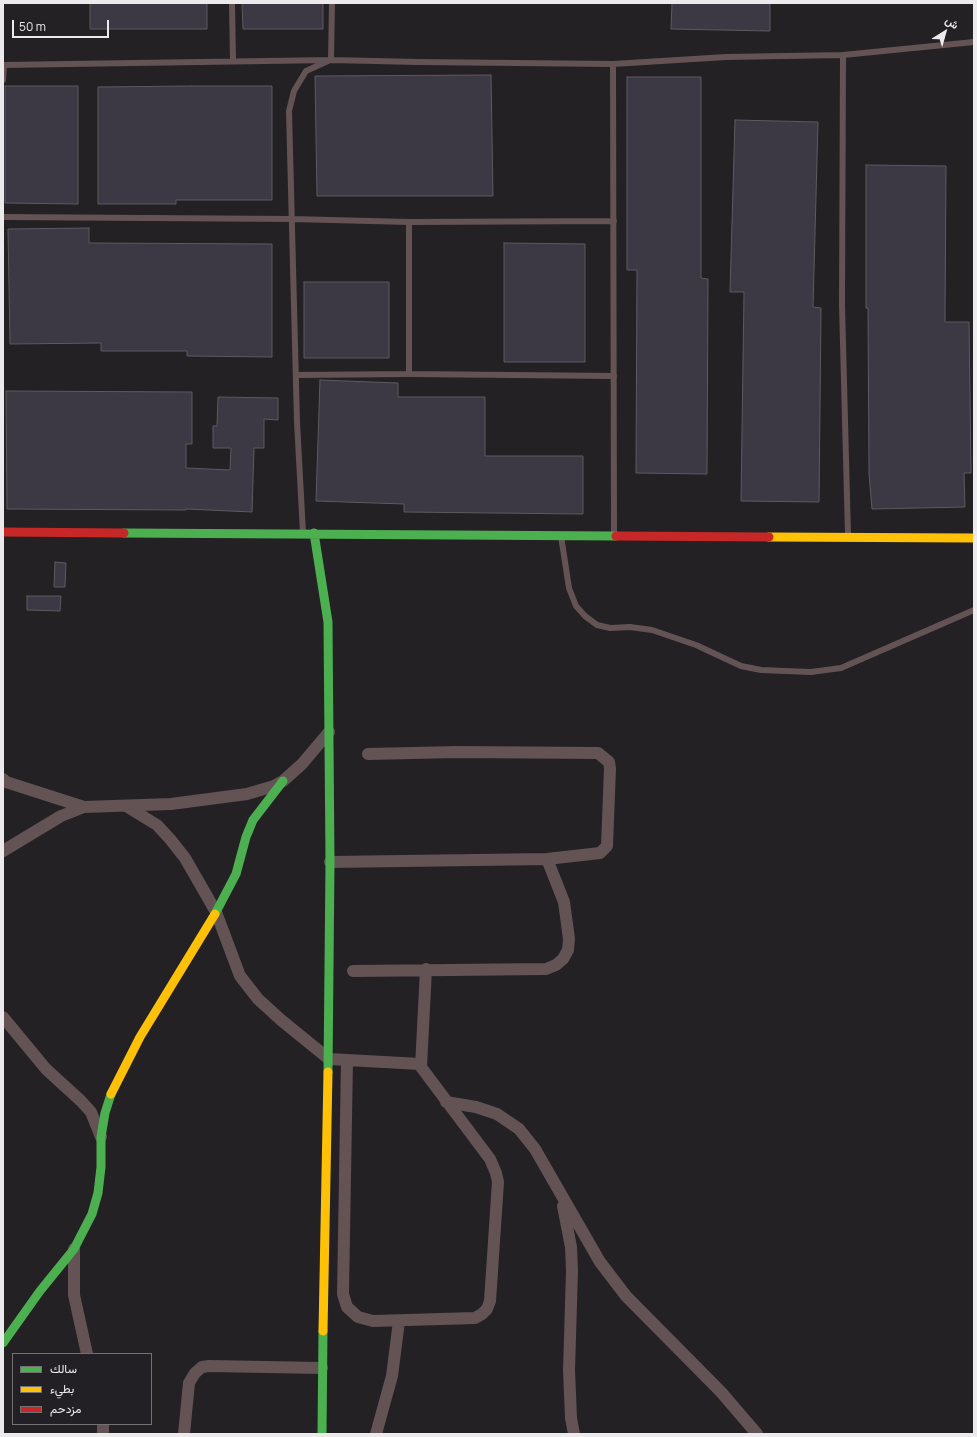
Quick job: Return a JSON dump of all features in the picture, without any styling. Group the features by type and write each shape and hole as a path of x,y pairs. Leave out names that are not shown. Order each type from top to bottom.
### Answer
{"street":[{"path":"3,532 974,538"},
{"path":"314,533 328,622 329,732 330,862 322,1434"},
{"path":"3,1343 40,1291 74,1249 92,1214 98,1193 101,1167 101,1138 105,1113 112,1092 140,1037 216,912 236,874 246,837 253,820 283,781 302,764 329,732"},
{"path":"330,862 547,859 600,853 604,850 607,842 610,768 609,762 604,756 598,753 457,752 368,754"},
{"path":"3,779 6,782 84,807 171,804 247,794 274,786 283,781"},
{"path":"126,806 157,825 185,858 216,912 240,976 258,999 270,1010 328,1059 420,1064"},
{"path":"3,850 61,816 84,807"},
{"path":"353,970 546,969 564,959 568,950 569,939 567,917 564,902 547,859"},
{"path":"348,1060 343,1294 347,1307 358,1317 373,1322 475,1318 487,1309 490,1301 498,1182 490,1159 446,1102 420,1064 426,969"},
{"path":"3,1017 46,1069 91,1112 101,1138"},
{"path":"446,1102 476,1107 497,1114 520,1129 535,1149 600,1262 626,1296 721,1392 757,1434"},
{"path":"561,1195 571,1247 572,1263 569,1370 574,1434"},
{"path":"74,1249 74,1295 87,1353"},
{"path":"376,1434 392,1376 399,1321"},
{"path":"184,1434 189,1383 195,1373 202,1367 322,1368"}],"lane":[{"path":"232,3 233,61"},
{"path":"332,3 332,60"},
{"path":"3,80 3,65 332,60 613,64 726,57 843,55 974,42"},
{"path":"843,55 842,304 848,538"},
{"path":"304,533 296,375 289,111 294,91 306,71 332,60"},
{"path":"613,64 614,536"},
{"path":"3,217 292,219 409,222 614,220"},
{"path":"409,222 409,374"},
{"path":"296,375 409,374 614,376"},
{"path":"561,536 569,588 576,606 585,616 597,625 610,628 652,630 696,645 741,666 761,670 811,672 841,668 974,610"}],"building":[{"path":"90,3 207,3 207,29 90,29"},
{"path":"242,3 323,3 323,29 243,29"},
{"path":"672,3 770,3 770,31 671,29"},
{"path":"491,75 493,196 317,196 315,76"},
{"path":"627,77 701,77 701,278 708,279 707,474 636,473 637,270 627,270"},
{"path":"5,86 78,86 78,204 5,203"},
{"path":"272,86 272,200 176,200 176,204 98,204 98,87"},
{"path":"735,120 818,122 813,307 821,308 819,502 741,501 744,292 730,292"},
{"path":"866,165 946,166 945,322 969,322 971,473 964,473 965,507 872,509 869,473 868,308 866,308"},
{"path":"89,228 89,243 272,244 272,357 187,356 187,351 101,351 101,343 10,344 8,229"},
{"path":"504,243 585,244 585,362 504,362"},
{"path":"304,282 389,282 389,358 304,358"},
{"path":"320,380 398,383 398,397 485,397 485,456 583,456 583,514 404,512 404,504 316,501"},
{"path":"6,391 192,392 192,444 186,444 186,468 230,470 231,448 213,448 213,426 217,426 218,397 278,398 278,420 264,419 264,448 254,448 252,512 186,509 7,509"},
{"path":"55,562 66,563 65,587 54,587"},
{"path":"27,596 61,596 60,611 27,610"}],"traffic: fast":[{"path":"124,533 616,536"},
{"path":"314,533 328,622 330,862 328,1072"},
{"path":"215,914 236,874 246,837 253,820 283,781"},
{"path":"3,1343 40,1291 74,1249 92,1214 98,1193 101,1167 101,1137 105,1113 111,1094"},
{"path":"322,1434 323,1331"}],"traffic: slow":[{"path":"769,537 974,538"},
{"path":"111,1094 140,1037 215,914"},
{"path":"323,1331 328,1072"}],"traffic: jam":[{"path":"3,532 124,533"},
{"path":"616,536 769,537"}]}
